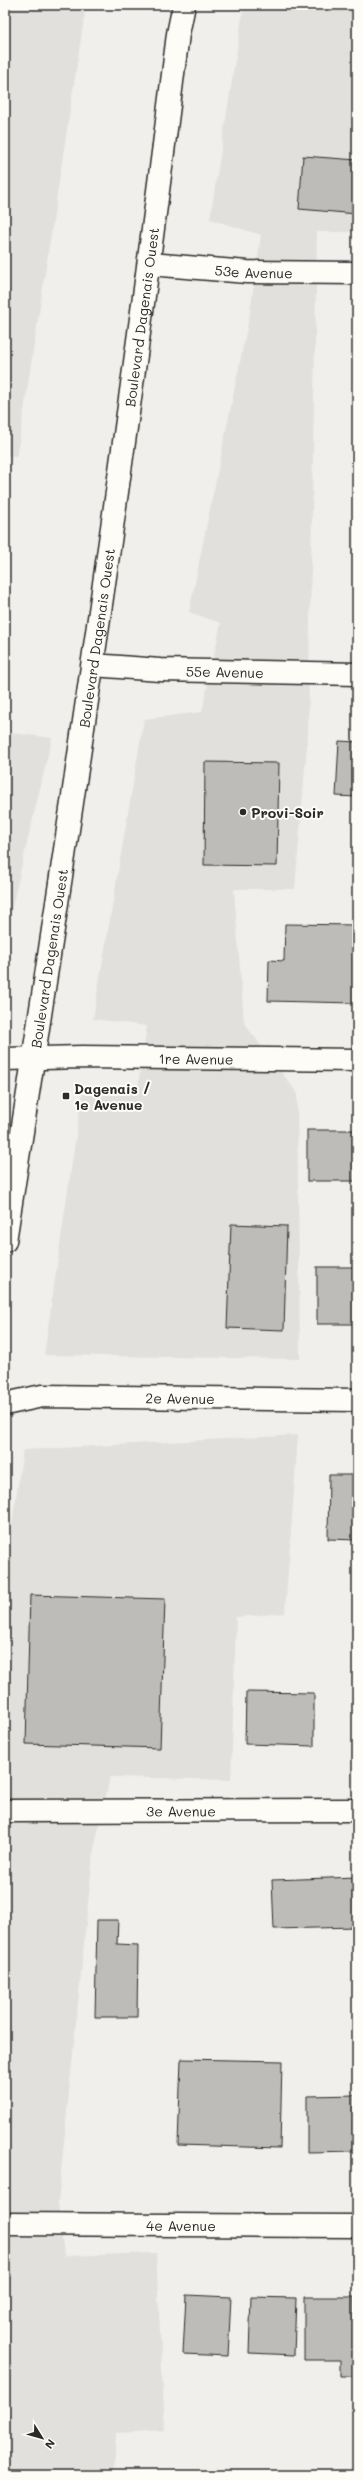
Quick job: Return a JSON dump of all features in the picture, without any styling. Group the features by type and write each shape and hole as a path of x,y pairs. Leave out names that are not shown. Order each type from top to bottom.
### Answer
{"street":[{"name":"Boulevard Dagenais Ouest","path":"178,5 178,34"},
{"name":"Boulevard Dagenais Ouest","path":"5,1241 93,665 150,264 178,34 184,5"},
{"name":"53e Avenue","path":"150,264 247,272 357,273"},
{"name":"55e Avenue","path":"93,665 160,670 357,674"},
{"name":"1re Avenue","path":"5,1059 82,1057 357,1060"},
{"name":"2e Avenue","path":"5,1404 42,1396 357,1400"},
{"name":"3e Avenue","path":"5,1811 357,1810"},
{"name":"4e Avenue","path":"5,2224 357,2226"}],"shaded area":[{"path":"5,5 86,5 17,456 5,455"},
{"path":"244,5 357,5 357,232 317,232 308,733 295,889 234,889 244,1023 297,1093 300,1359 44,1355 82,1094 137,1092 147,1026 93,1019 144,719 202,712 221,623 189,612 250,313 261,235 210,219"},
{"path":"5,732 52,738 5,936"},
{"path":"298,1435 285,1613 236,1617 231,1780 110,1777 93,1854 58,2202 64,2256 156,2253 165,2430 116,2433 114,2475 5,2475 5,1850 8,1850 8,1779 5,1777 5,1572 23,1450"}],"building":[{"path":"303,156 357,160 357,214 299,209"},
{"path":"339,741 357,742 357,797 336,796"},
{"path":"205,762 279,763 277,866 204,865"},
{"path":"285,924 356,925 355,1003 268,1001 269,960 284,961"},
{"path":"307,1130 357,1130 357,1181 307,1181"},
{"path":"231,1224 287,1226 284,1330 227,1328"},
{"path":"317,1267 357,1267 357,1324 317,1324"},
{"path":"329,1475 357,1475 357,1540 328,1539"},
{"path":"30,1595 165,1599 160,1748 26,1744"},
{"path":"246,1692 314,1693 314,1746 245,1744"},
{"path":"357,1877 357,1927 274,1929 272,1880"},
{"path":"97,1920 118,1920 117,1944 138,1945 137,2017 95,2017"},
{"path":"181,2059 282,2061 280,2148 178,2145"},
{"path":"357,2095 357,2151 307,2152 307,2096"},
{"path":"186,2295 231,2297 228,2356 183,2354"},
{"path":"251,2297 296,2298 294,2355 249,2353"},
{"path":"304,2297 354,2297 355,2376 340,2376 340,2360 304,2360"}],"place":[{"name":"Provi-Soir","path":"243,812"},
{"name":"Dagenais / 1e Avenue","path":"66,1096"}]}
